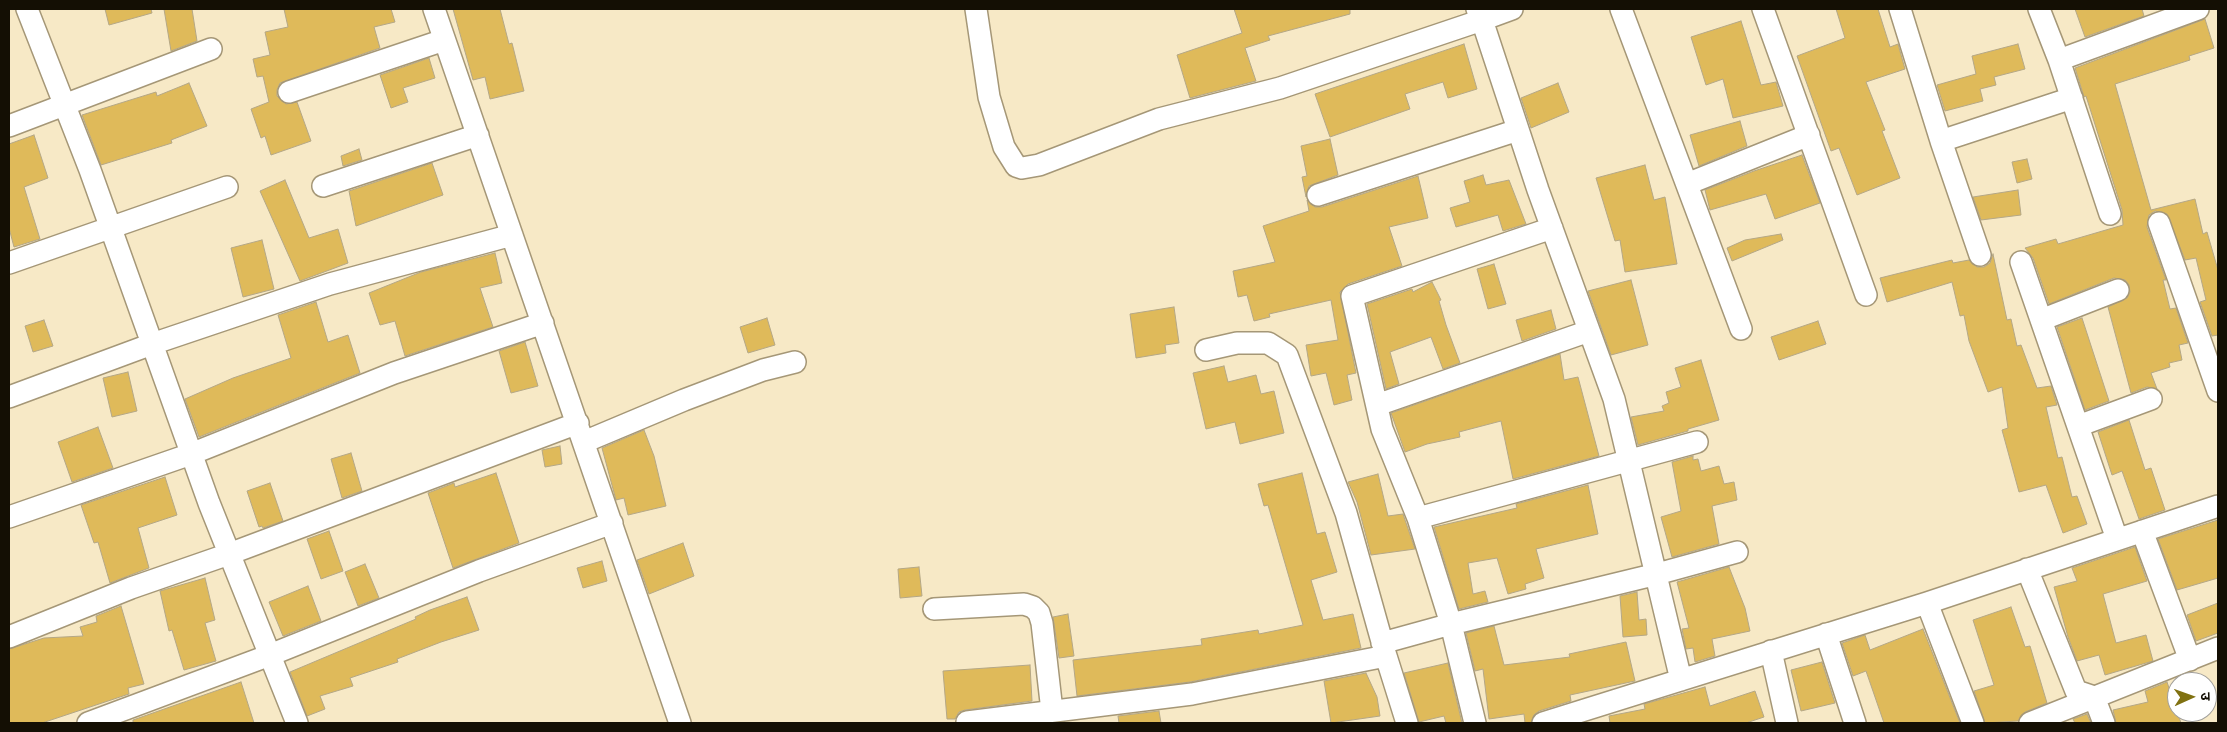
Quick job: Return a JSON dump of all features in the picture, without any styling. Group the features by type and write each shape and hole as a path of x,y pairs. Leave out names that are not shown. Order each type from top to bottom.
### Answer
{"street":[{"path":"27,9 111,229 191,454 297,723"},
{"path":"434,9 680,723"},
{"path":"976,9 989,97 1004,148 1016,166 1022,168 1039,165 1159,118 1280,88 1479,15 1512,9"},
{"path":"1621,9 1740,329"},
{"path":"1763,9 1866,295"},
{"path":"1900,9 1941,141 1980,255"},
{"path":"2039,9 2059,60 2110,214"},
{"path":"2059,60 2198,9"},
{"path":"1479,15 1552,228 1614,399 1681,680"},
{"path":"289,92 444,40"},
{"path":"9,126 211,49"},
{"path":"1941,141 2072,98"},
{"path":"1318,194 1518,130"},
{"path":"323,186 478,135"},
{"path":"1687,184 1809,135"},
{"path":"9,264 227,187"},
{"path":"2159,223 2218,391"},
{"path":"1475,723 1451,624 1418,518 1382,429 1352,296 1552,228"},
{"path":"9,398 152,344 330,284 512,235"},
{"path":"2020,262 2117,539"},
{"path":"2041,320 2118,290"},
{"path":"9,517 191,454 394,373 543,323"},
{"path":"1377,405 1589,331"},
{"path":"1206,350 1237,343 1268,343 1288,355 1346,513 1384,650 1407,723"},
{"path":"9,637 131,588 581,432 684,400 762,370 795,362"},
{"path":"2078,426 2151,399"},
{"path":"1418,518 1628,459 1697,442"},
{"path":"1543,723 1927,603 2218,506"},
{"path":"88,723 270,655 479,571 612,523"},
{"path":"2142,531 2190,660"},
{"path":"967,722 1052,711 1078,716 1192,694 1384,650 1451,624 1657,574 1737,552"},
{"path":"2028,568 2076,691 2094,697"},
{"path":"1927,603 1973,723"},
{"path":"934,609 1024,604 1033,607 1039,613 1042,623 1052,711"},
{"path":"1826,634 1855,723"},
{"path":"2030,723 2218,648"},
{"path":"1771,652 1787,723"},
{"path":"2094,697 2104,723"}],"building":[{"path":"105,9 151,9 152,13 109,25"},
{"path":"164,9 192,9 197,41 171,51"},
{"path":"284,9 391,9 395,22 374,27 380,48 280,83 277,96 286,104 297,102 311,141 271,155 265,136 261,138 251,109 269,102 263,76 257,77 253,59 270,55 265,32 288,27"},
{"path":"453,9 500,9 509,44 512,43 524,91 490,99 485,77 473,80"},
{"path":"1234,9 1350,9 1350,14 1268,36 1270,40 1245,48 1256,81 1190,98 1177,55 1242,33"},
{"path":"1836,9 1878,9 1890,47 1898,44 1905,69 1866,82 1885,130 1882,131 1900,178 1857,195 1839,148 1831,151 1797,56 1845,38"},
{"path":"2075,9 2142,9 2144,16 2085,37"},
{"path":"2205,19 2214,48 2189,56 2190,60 2115,84 2151,210 2195,199 2203,234 2207,232 2218,270 2218,335 2212,336 2200,302 2206,300 2196,258 2185,260 2167,214 2155,211 2149,215 2147,227 2166,280 2163,280 2170,309 2176,308 2188,343 2179,345 2182,360 2169,363 2170,367 2151,373 2157,389 2147,387 2131,393 2108,307 2127,298 2130,292 2129,285 2125,280 2114,278 2049,304 2033,258 2025,248 2056,239 2058,244 2123,225 2122,210 2086,96 2084,97 2075,68"},
{"path":"1741,21 1761,85 1776,82 1783,106 1733,118 1723,79 1706,85 1691,37"},
{"path":"1464,44 1477,89 1448,98 1443,82 1405,94 1410,109 1330,137 1315,94"},
{"path":"2018,44 2025,69 1994,77 1996,85 1980,89 1983,101 1945,111 1937,85 1976,74 1972,56"},
{"path":"429,58 435,78 403,88 408,102 391,108 380,75"},
{"path":"189,83 207,126 171,140 172,143 101,165 82,115 156,92 157,96"},
{"path":"1558,83 1569,112 1531,128 1521,98"},
{"path":"1740,121 1747,146 1699,166 1690,135"},
{"path":"34,135 48,178 24,187 40,239 14,247 9,228 9,144"},
{"path":"1330,139 1338,175 1309,186 1306,197 1302,177 1307,176 1301,146"},
{"path":"359,149 362,160 343,166 341,156"},
{"path":"1802,155 1820,203 1775,219 1766,194 1710,210 1705,190"},
{"path":"2027,159 2032,179 2017,183 2012,162"},
{"path":"432,163 443,195 356,226 349,191"},
{"path":"1645,165 1654,200 1665,197 1677,264 1625,272 1620,240 1615,241 1596,178"},
{"path":"1483,175 1486,185 1509,180 1526,224 1503,231 1498,215 1456,227 1450,208 1470,202 1464,181"},
{"path":"1418,176 1428,218 1389,227 1402,266 1348,284 1340,292 1356,373 1347,375 1352,400 1334,405 1326,373 1311,376 1306,345 1338,340 1331,300 1269,314 1270,317 1254,321 1247,295 1238,297 1233,271 1275,262 1263,226 1309,211 1307,200 1315,207 1322,207"},
{"path":"285,180 309,238 338,229 348,263 300,281 260,191"},
{"path":"2018,190 2021,215 1981,220 1973,197"},
{"path":"1781,234 1783,240 1732,261 1727,248 1745,240"},
{"path":"262,240 274,289 243,297 231,248"},
{"path":"495,253 502,283 480,288 493,327 405,356 395,321 380,325 369,293 421,272"},
{"path":"1993,254 2007,320 2011,319 2017,346 2021,345 2037,388 2051,386 2057,405 2046,407 2058,458 2062,457 2072,497 2077,496 2087,524 2063,533 2046,485 2019,492 2002,430 2008,428 2002,387 1988,392 1969,341 1964,315 1960,316 1952,282 1887,302 1880,278 1952,260 1953,263 1969,260 1977,267 1984,267 1990,263"},
{"path":"1494,264 1506,304 1488,309 1477,269"},
{"path":"1631,280 1648,345 1611,355 1588,291"},
{"path":"1432,282 1441,300 1439,301 1446,325 1460,363 1443,369 1431,337 1390,352 1399,384 1386,389 1367,304 1412,289 1413,292"},
{"path":"316,302 328,342 348,335 360,373 199,437 185,399 233,378 291,358 278,315"},
{"path":"1174,307 1179,343 1165,345 1166,353 1136,358 1130,314"},
{"path":"1551,310 1556,329 1522,341 1516,320"},
{"path":"767,318 775,345 748,353 740,327"},
{"path":"2082,318 2109,401 2085,410 2057,327"},
{"path":"44,320 53,346 33,352 25,326"},
{"path":"1818,321 1826,344 1779,360 1771,337"},
{"path":"525,342 538,386 511,393 499,351"},
{"path":"1560,354 1564,380 1578,377 1599,456 1513,479 1501,421 1459,432 1460,437 1427,444 1405,452 1391,413"},
{"path":"1701,360 1719,420 1638,445 1631,417 1664,411 1662,406 1669,403 1666,392 1681,387 1675,368"},
{"path":"1224,366 1228,382 1256,375 1261,394 1274,391 1284,433 1240,444 1235,422 1206,429 1193,373"},
{"path":"128,372 137,411 112,417 103,378"},
{"path":"2129,420 2145,470 2151,468 2165,510 2139,519 2122,471 2112,475 2098,432"},
{"path":"98,427 113,468 72,482 58,442"},
{"path":"644,430 654,456 666,506 628,515 624,498 616,500 602,448"},
{"path":"560,446 562,464 545,467 542,450"},
{"path":"351,453 362,491 342,498 331,459"},
{"path":"1693,456 1693,460 1698,459 1701,471 1719,466 1724,484 1734,482 1737,500 1712,506 1719,544 1672,557 1661,517 1681,511 1672,462"},
{"path":"496,473 519,543 453,568 428,493 454,483 455,487"},
{"path":"1302,473 1317,534 1325,532 1337,572 1311,580 1323,620 1353,614 1361,648 1190,682 1077,696 1073,660 1202,645 1201,639 1258,630 1259,634 1303,625 1268,505 1264,506 1258,484"},
{"path":"1378,474 1388,516 1403,514 1415,549 1371,555 1357,502 1348,482"},
{"path":"165,477 177,515 138,528 149,568 110,583 98,542 94,543 81,505"},
{"path":"270,483 283,521 263,528 262,526 259,527 247,491"},
{"path":"1588,485 1598,534 1536,549 1544,578 1525,584 1526,589 1508,594 1497,558 1468,563 1473,594 1485,591 1488,602 1459,609 1434,527 1517,508 1516,504"},
{"path":"2218,520 2218,578 2177,590 2158,539"},
{"path":"329,531 343,571 321,579 307,539"},
{"path":"683,543 694,576 649,594 637,560"},
{"path":"2135,547 2147,581 2103,594 2116,643 2146,635 2153,661 2105,675 2099,655 2077,661 2054,587 2077,581 2072,568"},
{"path":"602,561 607,581 583,588 577,568"},
{"path":"365,564 379,598 358,606 345,572"},
{"path":"919,567 922,596 900,598 898,569"},
{"path":"1729,567 1745,608 1750,631 1712,639 1715,656 1695,662 1693,648 1686,649 1682,629 1689,628 1677,582"},
{"path":"205,578 215,620 205,623 216,661 184,670 172,630 169,631 160,591"},
{"path":"308,586 321,621 283,636 269,602"},
{"path":"1637,592 1639,620 1646,619 1647,635 1623,637 1620,596"},
{"path":"467,597 479,630 441,642 397,659 398,662 350,678 353,686 320,696 325,709 307,716 290,672 416,619 415,617 430,610"},
{"path":"2218,603 2218,633 2196,641 2187,615"},
{"path":"121,606 144,684 128,688 129,694 42,723 9,723 9,649 44,638 83,636 80,627 97,622 96,616"},
{"path":"2011,607 2025,647 2030,646 2047,703 2025,712 2018,721 1985,723 1974,691 1994,685 1973,620"},
{"path":"1068,614 1074,656 1059,658 1053,617"},
{"path":"1494,626 1504,665 1570,657 1569,654 1626,642 1635,681 1570,695 1571,701 1539,711 1534,715 1531,723 1525,723 1524,714 1489,719 1483,669 1475,671 1466,633"},
{"path":"1923,629 1960,723 1884,723 1866,671 1853,676 1842,643 1865,635 1870,650"},
{"path":"1822,662 1835,703 1801,711 1791,670"},
{"path":"1448,663 1462,723 1446,723 1444,716 1419,722 1404,673"},
{"path":"1030,665 1032,701 965,710 959,712 955,719 947,719 943,671"},
{"path":"1366,673 1377,697 1380,716 1331,723 1324,681"},
{"path":"241,682 254,723 133,723 133,720"},
{"path":"2167,682 2167,722 2181,723 2116,723 2113,710 2148,702 2145,691"},
{"path":"1705,687 1710,706 1755,691 1764,717 1746,723 1610,723 1609,716 1645,709 1644,704"},
{"path":"1159,711 1161,723 1119,723 1118,716"},
{"path":"2087,714 2091,723 2075,723 2073,719"}]}
